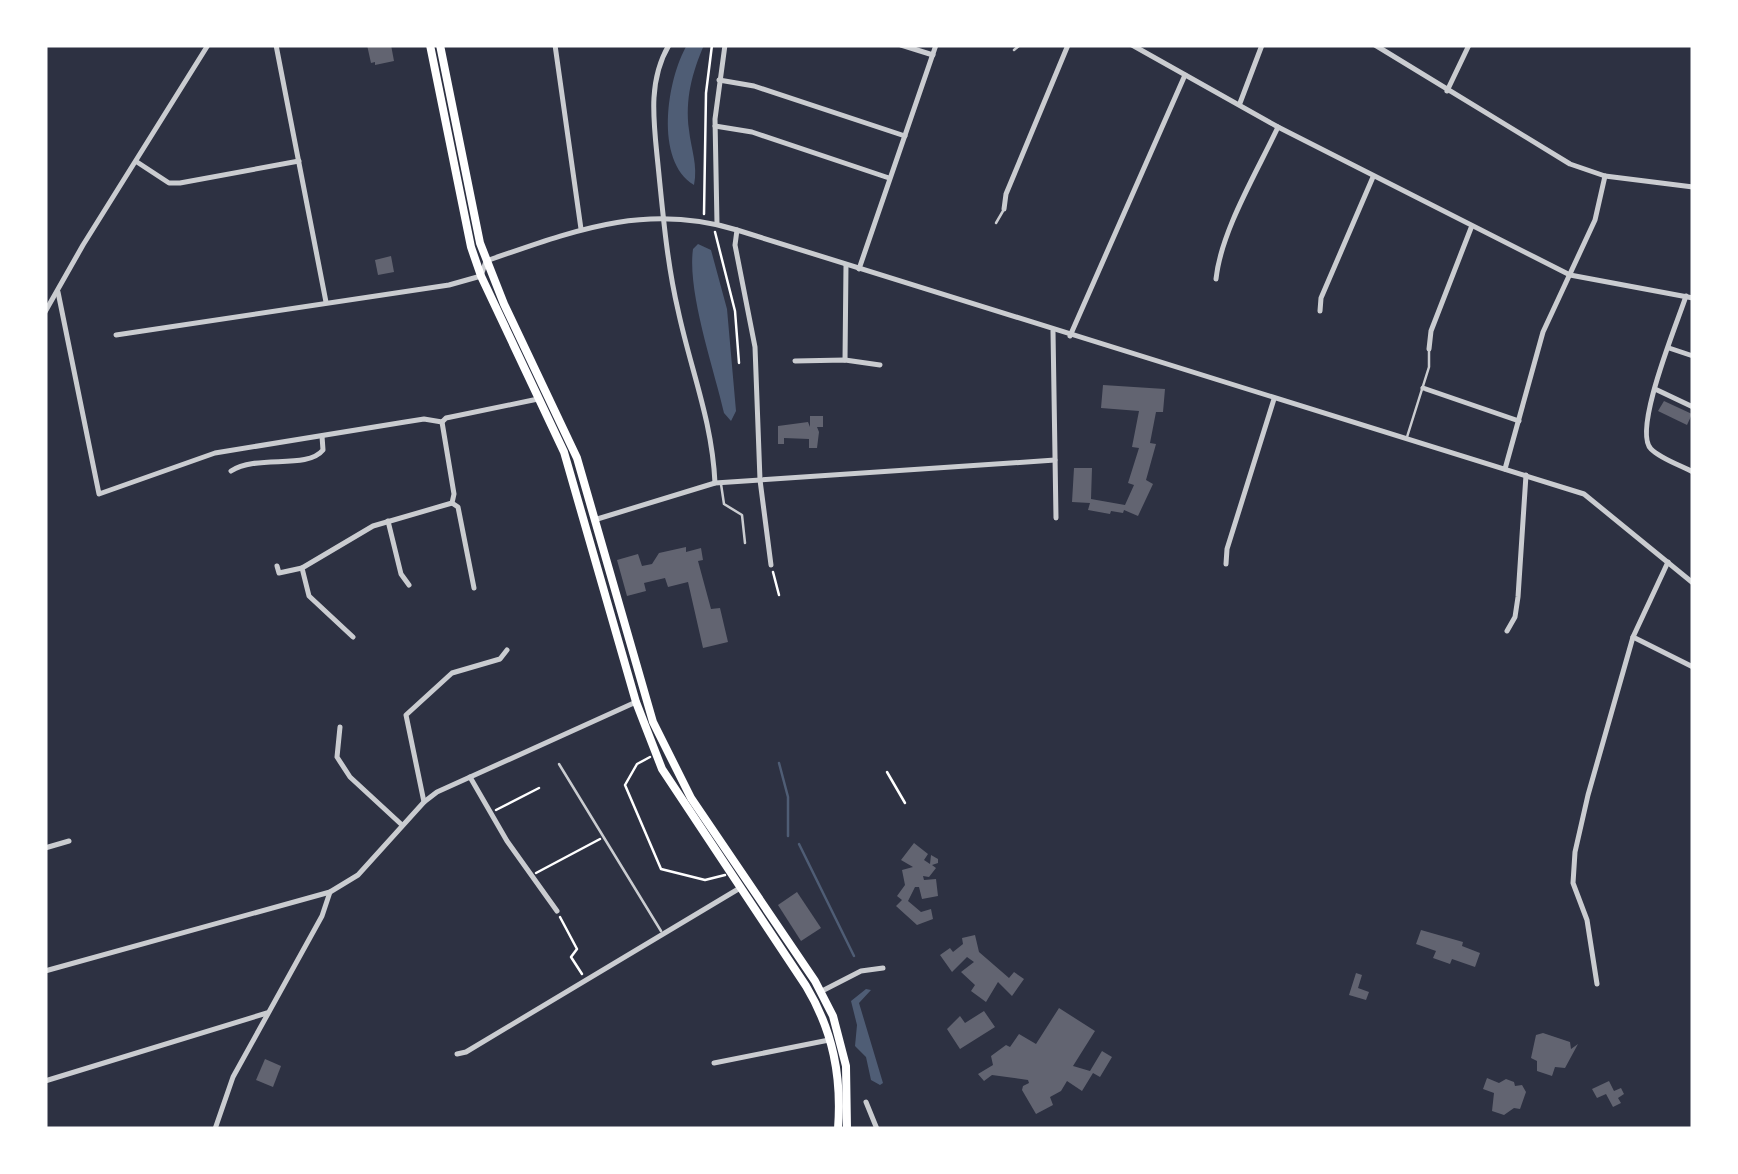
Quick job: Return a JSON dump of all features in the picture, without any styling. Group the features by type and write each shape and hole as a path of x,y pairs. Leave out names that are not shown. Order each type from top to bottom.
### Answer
{"main road":[{"path":"430,45 459,196 481,276 540,398 592,521 661,742 744,886 816,993 840,1038 846,1066 847,1129"},
{"path":"440,45 472,213 486,261 577,458 636,702 656,754 681,801 730,873 744,886"},
{"path":"816,993 831,1040 840,1098 838,1129"}],"street":[{"path":"45,312 208,45"},
{"path":"276,45 326,302"},
{"path":"555,45 581,229"},
{"path":"669,45 657,74 653,114 664,217 678,312 713,442 718,483"},
{"path":"717,224 716,126 725,45"},
{"path":"901,45 933,55"},
{"path":"859,269 936,45"},
{"path":"1004,210 1006,194 1068,45"},
{"path":"1132,45 1373,177 1570,275 1690,297 1655,388 1646,440 1650,448 1693,472"},
{"path":"1240,104 1262,45"},
{"path":"1375,45 1570,164 1605,176 1693,187"},
{"path":"1447,92 1469,45"},
{"path":"1070,336 1185,75"},
{"path":"719,80 754,86 905,136"},
{"path":"716,126 752,132 889,178"},
{"path":"1216,279 1217,266 1240,208 1278,127"},
{"path":"137,162 169,183 180,184 299,161"},
{"path":"1505,469 1543,332 1595,220 1605,176"},
{"path":"1320,310 1332,270 1373,177"},
{"path":"116,335 449,285 481,276 486,261 581,229 624,220 664,217 717,224 1526,475 1595,500 1693,583"},
{"path":"1429,349 1430,331 1471,228"},
{"path":"736,230 735,245 755,346 760,480 771,566"},
{"path":"845,360 846,265"},
{"path":"58,292 99,494 215,453 424,420 442,422 540,398"},
{"path":"1053,331 1056,518"},
{"path":"1669,348 1693,356"},
{"path":"795,361 880,364"},
{"path":"1423,388 1519,421"},
{"path":"1655,388 1693,407"},
{"path":"1226,564 1227,549 1274,399"},
{"path":"442,422 454,494 452,504"},
{"path":"232,471 248,462 310,460 323,450 322,436"},
{"path":"592,521 718,483 1055,460"},
{"path":"1507,631 1515,617 1518,598 1526,475"},
{"path":"277,566 279,573 302,568 373,526 452,504 458,508 474,588"},
{"path":"388,521 401,574 409,585"},
{"path":"1597,984 1587,920 1573,883 1575,852 1633,638 1668,562"},
{"path":"302,568 308,596 353,637"},
{"path":"1633,638 1693,667"},
{"path":"424,802 406,715 452,673 500,660 506,650"},
{"path":"45,971 330,892 358,874 424,802 470,776 646,699"},
{"path":"340,727 338,757 350,777 402,826"},
{"path":"470,776 530,876 557,911"},
{"path":"45,848 69,842"},
{"path":"458,1054 744,886"},
{"path":"215,1129 232,1078 322,916 330,892"},
{"path":"816,993 861,971 883,968"},
{"path":"45,1080 270,1012"},
{"path":"714,1064 831,1040"},
{"path":"866,1102 877,1129"}],"lane":[{"path":"1014,50 1020,45"},
{"path":"996,222 1004,210"},
{"path":"1406,439 1429,367 1429,349"},
{"path":"718,483 724,504 742,516 745,543"},
{"path":"559,764 662,932"}],"path":[{"path":"771,566 779,595"},
{"path":"656,754 637,764 625,785 661,870 706,880 730,873"},
{"path":"887,772 905,803"},
{"path":"491,813 539,788"},
{"path":"530,876 602,838"},
{"path":"557,911 576,949 570,956 588,980"}],"water":[{"path":"687,45 704,45 693,76 688,108 694,185 673,158 668,119 674,78"},
{"path":"698,244 711,250 727,309 736,411 731,421 724,413 694,287 693,249"},
{"path":"866,989 871,990 859,1003 883,1083 880,1085 871,1080 866,1057 855,1046 857,1025 851,1001"}],"building":[{"path":"367,45 391,45 394,61 371,63"},
{"path":"391,256 394,272 378,275 375,260"},
{"path":"1103,385 1165,389 1163,412 1156,412 1150,443 1156,444 1146,480 1153,484 1138,516 1124,510 1110,514 1088,510 1090,503 1072,502 1074,468 1092,468 1091,499 1125,505 1134,485 1128,483 1139,448 1132,447 1139,411 1101,408"},
{"path":"1664,401 1692,414 1687,425 1658,411"},
{"path":"810,416 823,416 823,427 817,427 817,448 809,448 809,439 784,438 784,444 778,444 778,426 808,422 810,427"},
{"path":"686,547 686,552 701,548 703,560 698,561 711,609 720,608 728,642 703,648 688,582 668,587 665,578 644,583 646,591 627,596 617,560 638,554 642,566 652,564 659,553"},
{"path":"914,843 928,854 924,860 930,864 931,855 938,859 929,877 923,876 924,880 936,879 938,896 922,899 919,887 915,887 908,901 921,912 931,909 933,919 917,925 896,906 902,900 897,896 905,885 902,870 913,867 901,860"},
{"path":"797,892 821,928 801,941 778,905"},
{"path":"1421,930 1463,942 1462,946 1480,953 1475,967 1452,959 1450,964 1433,958 1436,951 1416,944"},
{"path":"975,935 979,952 1009,978 1014,972 1024,979 1012,996 998,982 986,1002 971,991 975,985 961,972 974,962 967,957 952,972 940,955 950,948 953,952 963,944 962,938"},
{"path":"1356,973 1362,975 1358,988 1369,992 1366,1000 1349,995"},
{"path":"1059,1008 1095,1031 1073,1066 1090,1071 1102,1051 1112,1057 1100,1077 1093,1073 1082,1091 1067,1081 1061,1091 1050,1097 1053,1105 1036,1114 1022,1090 1028,1080 992,1075 984,1081 978,1074 993,1065 991,1056 1006,1045 1010,1047 1019,1034 1036,1044"},
{"path":"984,1011 995,1027 960,1049 947,1029 960,1016 965,1023"},
{"path":"1543,1033 1570,1042 1571,1049 1578,1044 1565,1068 1555,1067 1552,1076 1537,1071 1537,1061 1531,1058 1536,1035"},
{"path":"265,1059 281,1066 273,1087 256,1080"},
{"path":"1487,1078 1522,1085 1526,1092 1520,1109 1514,1108 1504,1115 1492,1111 1494,1093 1483,1089"},
{"path":"1609,1081 1614,1091 1621,1088 1624,1094 1618,1098 1621,1103 1613,1107 1606,1094 1597,1098 1592,1089"}],"waterway":[{"path":"779,763 788,797 788,836"},
{"path":"799,844 854,956"}]}
